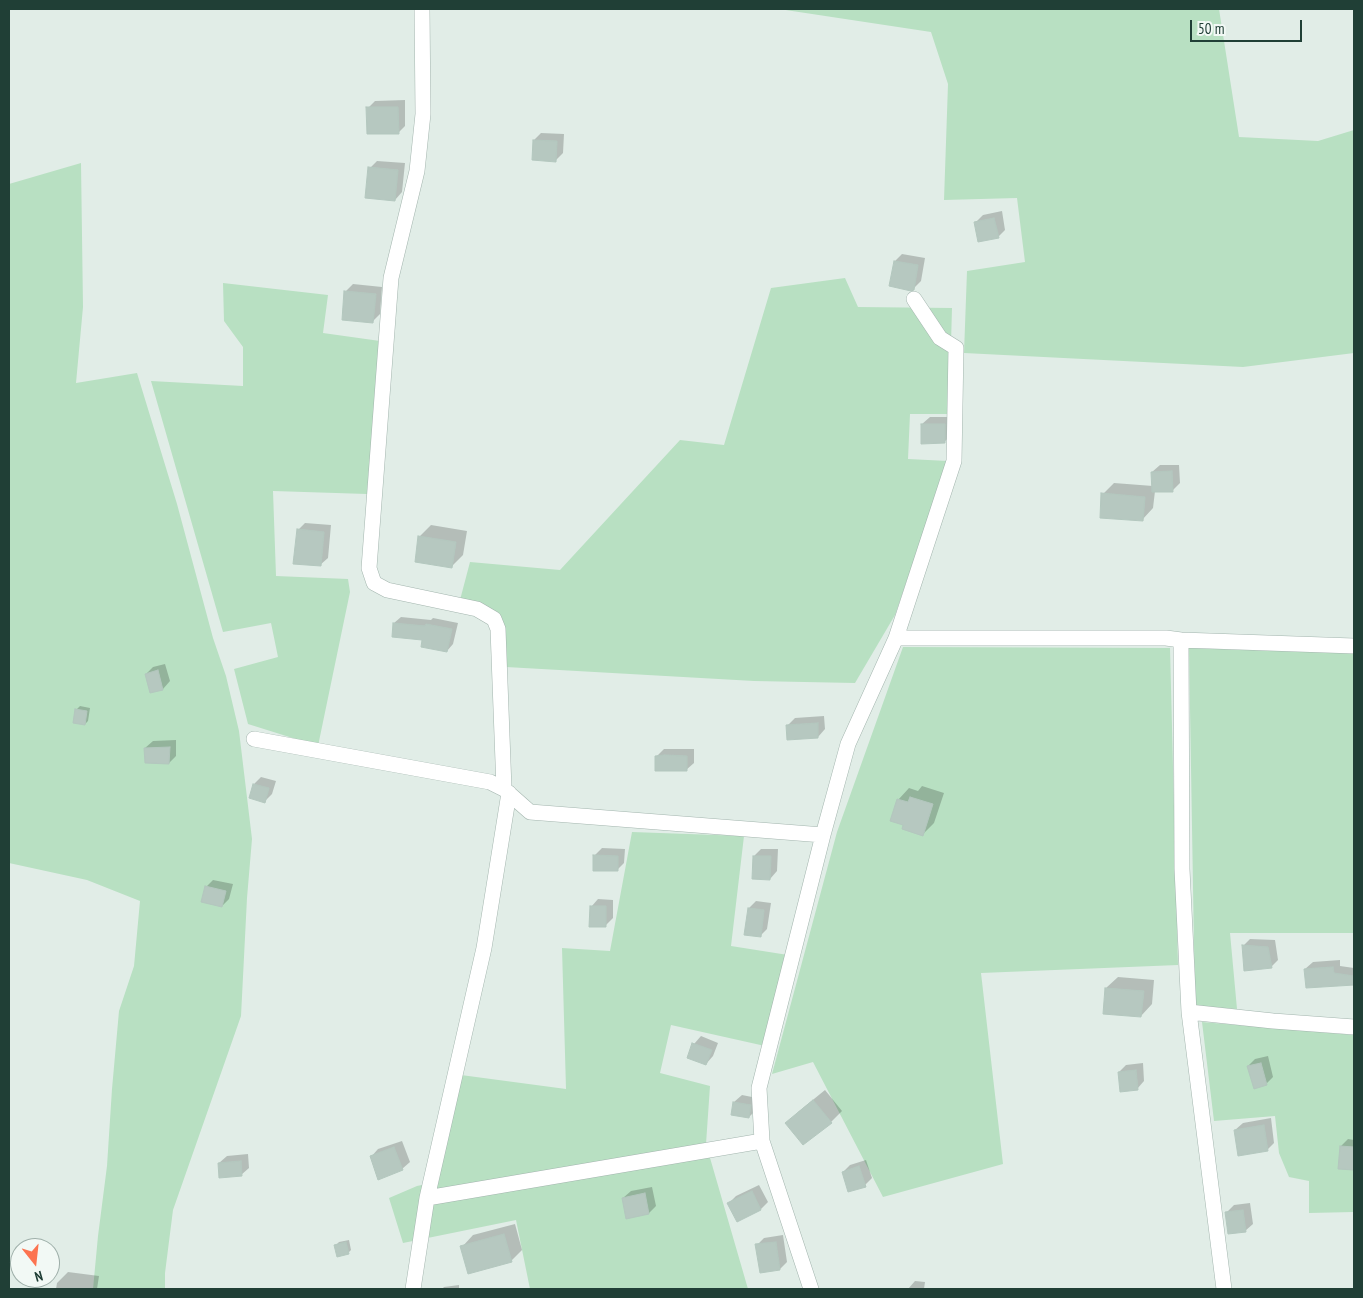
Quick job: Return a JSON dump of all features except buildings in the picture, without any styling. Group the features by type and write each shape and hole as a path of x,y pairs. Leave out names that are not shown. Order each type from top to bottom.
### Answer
{"street":[{"path":"413,1289 427,1198 484,948 506,791 498,629 494,619 477,609 387,590 374,582 369,568 391,278 417,171 423,114 422,9"},
{"path":"811,1289 762,1141 759,1088 848,744 896,638 954,461 956,348 940,338 914,299"},
{"path":"896,638 1166,638 1354,646"},
{"path":"1181,640 1182,869 1189,1012 1224,1289"},
{"path":"254,739 490,782 506,791 530,812 823,835"},
{"path":"1189,1012 1354,1027"},
{"path":"427,1198 762,1141"}],"green space":[{"path":"779,9 1219,9 1239,137 1318,141 1354,130 1354,353 1243,367 964,353 967,271 1025,262 1017,198 944,200 948,84 931,32"},
{"path":"81,163 83,307 76,383 137,373 177,504 213,638 226,676 239,731 252,839 241,1016 173,1210 165,1273 165,1289 93,1289 107,1166 119,1011 134,966 140,901 87,880 9,863 9,184"},
{"path":"845,278 858,307 952,308 949,414 910,414 908,459 948,461 895,615 855,683 754,681 506,667 504,628 499,613 479,604 460,600 470,562 560,570 680,440 724,445 771,288"},
{"path":"223,283 328,295 323,333 380,341 367,494 273,491 276,576 348,579 350,592 318,746 248,724 234,669 278,657 271,623 223,632 151,381 243,386 243,347 224,321"},
{"path":"903,647 1170,648 1178,965 981,973 1003,1164 883,1197 813,1062 772,1074 837,832"},
{"path":"1189,648 1353,653 1354,933 1230,933 1237,1009 1195,1006"},
{"path":"632,832 744,836 731,946 788,955 765,1046 671,1025 660,1073 710,1086 706,1144 748,1289 530,1289 516,1220 403,1243 389,1198 417,1186 436,1182 461,1075 566,1089 562,948 610,951"},
{"path":"1202,1022 1354,1035 1354,1212 1309,1213 1309,1181 1289,1177 1279,1153 1275,1116 1214,1121"}]}
